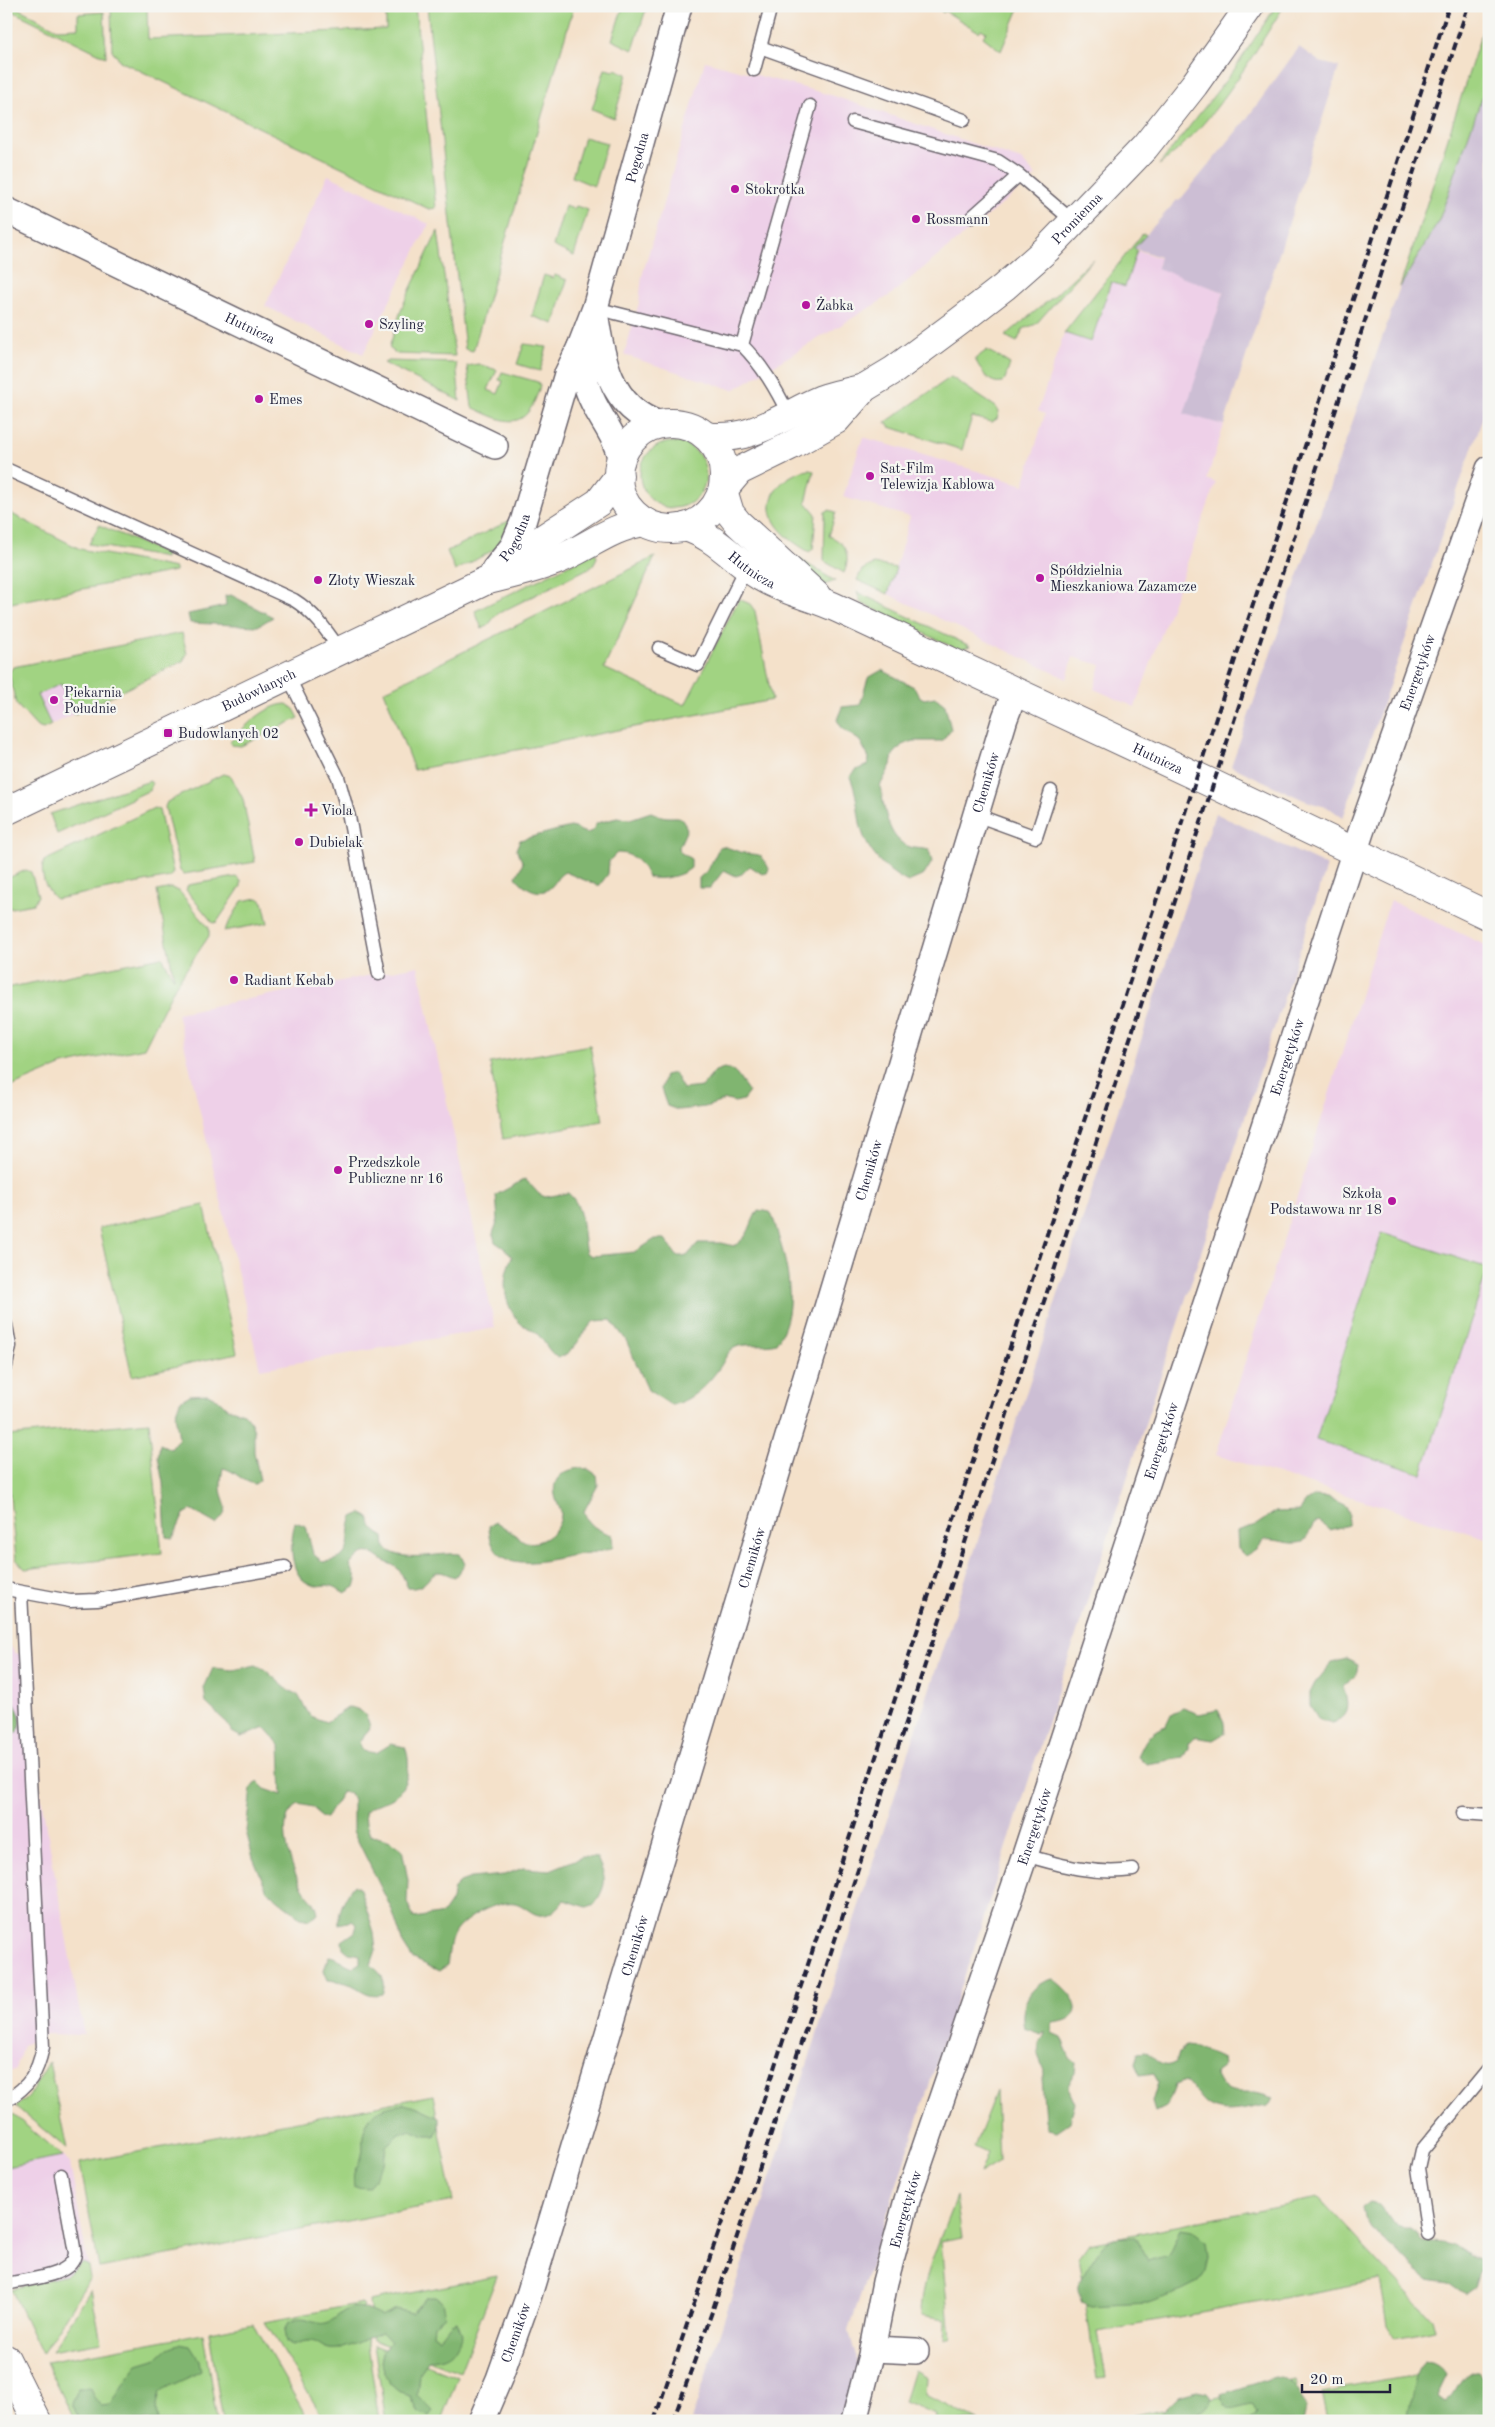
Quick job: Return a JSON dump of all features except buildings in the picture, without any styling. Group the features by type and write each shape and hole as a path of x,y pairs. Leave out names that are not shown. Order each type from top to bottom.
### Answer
{"street":[{"name":"Pogodna","path":"484,581 513,546 528,505 566,374 580,347 595,308 679,6"},
{"name":"Promienna","path":"706,436 731,438 753,433 824,398 864,388 894,370 1004,287 1074,222 1128,166 1162,126 1250,6"},
{"name":"Hutnicza","path":"6,210 495,446"},
{"name":"Pogodna","path":"595,308 600,348 608,375 634,411 646,420 660,424"},
{"name":"Pogodna","path":"580,347 582,371 588,392 618,445 620,469"},
{"name":"Promienna","path":"723,490 739,470 790,446 836,420 864,388"},
{"path":"660,424 677,424 692,428 706,436 716,448 722,461 723,490 717,503 709,514 685,527 672,529 658,528 645,522 633,512 620,489 620,469 625,450 639,434 660,424"},
{"name":"Energetyków","path":"854,2421 872,2349 885,2282 907,2200 1025,1855 1355,852 1489,468"},
{"name":"Budowlanych","path":"484,581 536,543 599,502 620,469"},
{"name":"Hutnicza","path":"723,490 730,513 738,523 825,602"},
{"name":"Budowlanych","path":"6,811 484,581 554,561 615,529 629,524 645,522"},
{"name":"Hutnicza","path":"685,527 702,532 746,568 790,593 825,602 1489,916"},
{"name":"Chemików","path":"481,2421 499,2379 535,2278 976,815 1015,692"},
{"path":"872,2349 916,2351"},
{"path":"6,2359 37,2421"}],"lane":[{"path":"754,70 771,6"},
{"path":"760,47 964,120"},
{"path":"742,345 810,106"},
{"path":"853,122 998,161 1019,175 1074,222"},
{"path":"972,217 1019,175"},
{"path":"595,308 742,345 771,381 789,415"},
{"path":"6,469 294,600 307,608 319,620 340,650"},
{"path":"659,648 698,665 746,568"},
{"path":"288,676 338,777 349,817 379,974"},
{"path":"976,815 1036,837 1051,791"},
{"path":"6,1325 10,1346 6,1366"},
{"path":"6,1589 70,1601 97,1600 285,1567"},
{"path":"6,2101 22,2090 33,2078 39,2067 43,2047 21,1592"},
{"path":"1463,1813 1489,1814"},
{"path":"1025,1855 1065,1867 1091,1871 1133,1870"},
{"path":"1428,2234 1418,2168 1422,2150 1489,2069"},
{"path":"6,2284 62,2271 73,2262 75,2252 62,2175"}],"shaded area":[{"path":"1299,47 1320,62 1339,67 1224,425 1184,414 1224,292 1157,268 1160,257 1134,248 1177,200 1179,201 1245,121"},
{"path":"705,61 834,96 1021,160 1036,176 889,296 733,390 624,355 639,303 642,276"},
{"path":"1489,77 1489,400 1343,818 1331,809 1304,800 1231,766 1400,287 1439,220"},
{"path":"328,175 429,224 363,354 265,306"},
{"path":"1137,250 1160,258 1157,267 1224,292 1185,413 1224,425 1207,479 1216,483 1135,707 1094,689 1101,665 1073,657 1067,679 888,594 910,517 843,497 863,437 1024,485 1045,414 1038,411 1064,333 1091,342 1111,282 1125,286"},
{"path":"61,684 75,714 51,725 36,696"},
{"path":"1215,813 1327,866 849,2331 860,2372 841,2421 691,2421"},
{"name":"Szkoła Podstawowa nr 18","path":"1390,900 1489,947 1489,1539 1216,1455"},
{"name":"Przedszkole Publiczne nr 16","path":"418,966 495,1328 260,1369 177,1013"},
{"path":"6,1640 15,1653 32,1656 34,1759 84,2035 46,2034 23,2045 16,2069 6,2074"},
{"path":"62,2156 70,2163 88,2266 82,2263 71,2273 56,2278 6,2280 6,2167"}],"green space":[{"path":"6,6 14,6 57,29 78,28 78,14 104,12 106,57 6,8"},
{"path":"111,6 147,6 148,39 386,29 386,6 415,6 436,208 429,209 120,61 112,50"},
{"path":"427,6 574,6 473,351 465,349"},
{"path":"623,6 647,6 633,50 612,40"},
{"path":"937,6 1020,6 1001,51 983,37 986,32 981,29 979,32 945,11 943,13"},
{"path":"1276,6 1284,6 1228,92 1196,132 1159,165 1234,70"},
{"path":"1489,10 1489,77 1439,220 1400,287"},
{"path":"605,69 614,71 615,69 627,74 614,118 592,109"},
{"path":"584,137 607,143 594,186 572,177"},
{"path":"565,206 574,209 576,206 588,210 574,256 553,246"},
{"path":"438,231 455,356 397,354 389,348 402,307"},
{"path":"1143,233 1146,235 1134,248 1137,250 1125,287 1111,282 1091,342 1064,333"},
{"path":"1093,259 1036,324 1023,329 1017,342 1005,336 1054,296"},
{"path":"544,275 553,278 555,275 567,280 554,324 532,316"},
{"path":"524,344 547,347 540,371 517,364"},
{"path":"987,350 1010,364 1005,379 1002,382 989,379 982,372 975,359"},
{"path":"388,361 456,363 460,401 384,363"},
{"path":"478,364 497,370 488,390 498,394 503,381 499,380 502,372 538,382 540,386 535,401 522,418 515,421 496,418 472,407 467,366"},
{"path":"951,377 996,407 999,412 997,419 991,422 972,417 962,450 890,427 886,422"},
{"path":"673,442 686,445 696,452 703,462 706,475 703,488 696,498 686,505 673,508 660,505 650,498 643,488 640,475 643,462 650,452 660,445"},
{"path":"809,470 814,471 806,502 816,514 813,549 809,552 779,529 772,514 771,505 777,488 783,482 791,476"},
{"path":"829,510 836,512 829,536 839,542 846,551 847,561 844,573 824,561 825,512"},
{"path":"6,511 80,549 175,568 175,571 6,604"},
{"path":"515,518 499,547 455,571 447,551"},
{"path":"99,525 166,554 165,558 89,544"},
{"path":"766,537 776,539 780,547 835,581 824,585"},
{"path":"595,552 597,557 593,566 499,613 482,629 475,611"},
{"path":"655,557 604,668 685,705 739,599 750,604 755,611 772,700 414,770 384,691"},
{"path":"874,564 896,568 888,594 857,580 862,570"},
{"path":"857,592 970,646 959,650 861,603"},
{"path":"231,595 273,617 258,626 190,623 188,614 226,606 225,596"},
{"path":"182,633 187,654 183,661 75,714 61,684 37,695 51,725 43,729 37,727 16,704 9,673 13,667"},
{"path":"882,670 914,687 919,696 924,699 935,697 945,705 951,729 942,741 914,741 902,745 893,755 891,765 880,786 885,812 891,830 896,837 910,847 929,850 932,862 924,875 908,882 891,872 877,858 866,842 850,777 856,770 868,765 869,758 860,741 842,728 837,720 842,707 860,705 868,678"},
{"path":"287,704 294,709 299,718 241,746 231,745 230,742 241,730 263,712 279,705"},
{"path":"223,774 231,776 243,799 255,862 184,874 180,871 165,807 167,802"},
{"path":"150,781 152,784 150,790 57,834 50,814"},
{"path":"154,808 159,810 173,872 170,877 56,899 52,896 46,887 43,876 44,861"},
{"path":"651,812 664,816 679,817 683,821 687,829 679,847 680,852 691,859 691,868 687,871 665,878 648,877 643,867 636,860 623,853 617,853 609,861 608,874 599,886 565,872 547,890 537,891 527,887 516,877 523,863 516,849 520,840 571,827 587,833 592,831 597,823 617,818 630,819"},
{"path":"720,846 744,853 760,855 769,869 767,873 762,874 750,866 742,874 736,876 724,870 710,888 699,888 699,878 708,870"},
{"path":"26,870 31,872 38,896 33,904 6,909 6,879"},
{"path":"236,877 241,881 241,886 217,922 213,923 186,890 188,885"},
{"path":"171,888 179,891 209,928 209,936 175,986 144,1048 63,1065 6,1089 6,988 162,957 174,978 157,891"},
{"path":"258,898 263,902 268,923 224,931 242,901"},
{"path":"590,1045 603,1121 503,1139 490,1063"},
{"path":"724,1068 734,1071 749,1092 743,1100 735,1102 726,1100 705,1107 678,1110 667,1106 661,1089 665,1075 674,1073 683,1089 702,1087 715,1071"},
{"path":"525,1179 539,1194 545,1197 568,1193 577,1205 580,1213 586,1253 592,1256 635,1252 655,1239 665,1239 677,1256 687,1256 698,1243 722,1243 734,1246 744,1238 758,1210 770,1212 784,1257 789,1283 789,1308 782,1332 776,1343 743,1345 734,1348 727,1354 720,1367 699,1391 686,1400 671,1405 648,1390 626,1340 611,1320 594,1321 574,1347 558,1358 538,1335 519,1322 514,1315 505,1291 506,1274 512,1257 495,1242 493,1233 498,1220 496,1195"},
{"path":"204,1205 237,1353 132,1376 99,1228"},
{"path":"1382,1233 1488,1268 1422,1474 1316,1440"},
{"path":"208,1394 219,1400 227,1408 244,1413 250,1420 254,1431 254,1452 260,1480 255,1484 250,1483 232,1471 223,1468 221,1490 226,1508 222,1518 216,1524 191,1510 184,1514 173,1538 166,1537 163,1483 158,1457 160,1444 171,1449 179,1438 175,1415 180,1401 190,1395"},
{"path":"149,1422 162,1553 25,1569 16,1559 6,1456 8,1436"},
{"path":"579,1468 588,1469 597,1475 598,1485 584,1511 594,1527 612,1535 613,1547 601,1551 534,1562 520,1562 508,1559 498,1553 492,1542 489,1526 496,1522 526,1542 538,1542 550,1536 558,1526 561,1514 555,1492 558,1477 567,1471"},
{"path":"1314,1496 1328,1497 1346,1506 1349,1513 1348,1525 1329,1530 1319,1522 1315,1523 1303,1542 1293,1543 1264,1540 1256,1549 1245,1556 1238,1549 1237,1531 1256,1525 1275,1512 1300,1511 1306,1501"},
{"path":"362,1513 370,1519 374,1530 384,1537 385,1548 393,1553 411,1556 460,1554 465,1564 455,1577 436,1572 424,1584 415,1588 408,1588 402,1574 396,1567 373,1554 365,1553 358,1556 350,1565 357,1580 355,1587 345,1593 327,1585 314,1586 304,1581 295,1567 293,1558 292,1539 295,1522 306,1526 313,1554 323,1562 341,1557 346,1552 353,1517"},
{"path":"1346,1659 1358,1665 1356,1675 1343,1687 1347,1708 1343,1716 1333,1723 1318,1719 1310,1706 1310,1693 1315,1683 1332,1663"},
{"path":"256,1665 264,1669 288,1690 298,1695 310,1716 326,1722 349,1707 361,1711 366,1716 370,1728 359,1742 363,1751 376,1753 391,1744 405,1747 408,1767 402,1788 393,1798 373,1806 365,1812 366,1824 370,1835 391,1841 402,1849 408,1880 407,1902 414,1918 443,1913 452,1900 454,1888 460,1882 471,1878 504,1875 523,1868 550,1870 582,1857 597,1858 603,1872 604,1886 595,1904 587,1907 564,1900 553,1911 543,1915 536,1914 515,1903 491,1907 474,1915 455,1932 450,1944 447,1965 439,1971 412,1958 403,1944 392,1910 353,1831 353,1801 350,1794 343,1791 326,1818 320,1817 313,1807 298,1804 288,1816 286,1833 292,1864 305,1892 316,1906 318,1914 309,1920 301,1918 267,1891 253,1858 246,1831 251,1788 257,1781 265,1789 282,1795 280,1745 265,1728 241,1737 232,1732 226,1722 206,1703 204,1688 213,1668 233,1670"},
{"path":"6,1681 21,1721 20,1728 6,1741"},
{"path":"1183,1708 1199,1714 1218,1710 1224,1722 1225,1733 1213,1740 1194,1737 1188,1743 1188,1748 1183,1758 1146,1764 1138,1756 1145,1741 1155,1731 1166,1726 1172,1713"},
{"path":"354,1885 360,1889 374,1932 376,1950 371,1965 378,1971 384,1981 382,1994 366,1993 349,1984 328,1980 324,1970 329,1956 353,1967 360,1963 360,1955 349,1953 343,1948 342,1941 355,1932 357,1925 352,1921 339,1924 339,1915 343,1904"},
{"path":"1053,1979 1068,1992 1076,2006 1076,2012 1072,2017 1064,2021 1052,2023 1052,2033 1061,2037 1070,2058 1076,2063 1075,2073 1070,2081 1069,2089 1075,2103 1070,2122 1057,2131 1048,2129 1045,2120 1042,2078 1044,2070 1038,2055 1039,2044 1045,2031 1041,2034 1024,2028 1023,2020 1025,2004 1032,1991 1045,1981"},
{"path":"1186,2046 1196,2047 1222,2059 1223,2067 1215,2073 1226,2089 1234,2092 1255,2093 1273,2098 1267,2105 1227,2111 1219,2110 1205,2104 1184,2081 1175,2085 1167,2106 1155,2112 1152,2102 1158,2082 1154,2073 1140,2075 1135,2064 1138,2052 1146,2051 1156,2061 1167,2065 1176,2062 1179,2052"},
{"path":"49,2062 67,2149 16,2107 29,2096"},
{"path":"996,2091 999,2162 979,2174 987,2153 974,2147"},
{"path":"433,2095 453,2201 99,2268 80,2163"},
{"path":"404,2104 420,2108 439,2117 439,2127 435,2136 424,2136 411,2130 399,2134 386,2146 384,2164 368,2188 354,2187 354,2173 362,2155 363,2136 368,2121 382,2109"},
{"path":"9,2111 62,2156 6,2167 6,2112"},
{"path":"956,2197 962,2237 941,2241 950,2337 944,2340 945,2319 921,2315 922,2301 929,2271"},
{"path":"1319,2198 1432,2319 1435,2330 1396,2338 1388,2325 1380,2280 1098,2332 1106,2377 1097,2378 1079,2263 1079,2257 1089,2243"},
{"path":"1370,2202 1380,2204 1391,2222 1399,2227 1410,2228 1417,2233 1422,2242 1438,2242 1457,2248 1479,2260 1489,2260 1489,2277 1480,2271 1475,2287 1465,2294 1448,2282 1427,2279 1371,2229 1365,2218 1363,2207"},
{"path":"1180,2229 1193,2231 1206,2241 1208,2256 1205,2272 1198,2283 1148,2303 1091,2306 1081,2302 1078,2286 1105,2242 1111,2239 1135,2237 1147,2261 1168,2255"},
{"path":"82,2263 88,2266 90,2278 42,2354 11,2289 66,2275"},
{"path":"497,2276 460,2372 373,2340 369,2301"},
{"path":"91,2289 101,2342 52,2351"},
{"path":"426,2297 435,2297 442,2302 445,2315 434,2325 433,2334 439,2338 451,2323 457,2321 462,2334 454,2351 447,2357 429,2360 419,2374 417,2395 433,2411 429,2416 419,2413 410,2395 398,2391 390,2384 381,2362 383,2352 391,2342 382,2332 338,2349 326,2348 309,2341 293,2345 286,2342 284,2331 288,2322 300,2319 326,2323 350,2308 355,2307 381,2316 395,2309 412,2313"},
{"path":"362,2303 379,2421 325,2421 265,2322"},
{"path":"253,2324 309,2421 223,2421 209,2332"},
{"path":"203,2333 217,2421 75,2421 46,2362"},
{"path":"179,2344 190,2346 199,2360 201,2371 160,2392 156,2410 158,2421 79,2421 72,2404 78,2388 90,2388 101,2406 111,2405 138,2364 158,2358 169,2348"},
{"path":"374,2345 458,2377 441,2421 386,2421"},
{"path":"1425,2361 1439,2365 1448,2375 1438,2396 1446,2402 1463,2378 1472,2372 1478,2372 1485,2382 1487,2389 1489,2421 1406,2421 1414,2379 1420,2365"},
{"path":"914,2370 926,2377 925,2395 978,2421 934,2421 935,2415 904,2402"},
{"path":"1422,2374 1430,2421 1328,2421 1322,2392"},
{"path":"1275,2377 1290,2384 1307,2406 1304,2421 1232,2421 1235,2419 1251,2419 1257,2412 1252,2403 1232,2408 1225,2405 1221,2394"},
{"path":"1294,2381 1302,2421 1132,2421 1131,2416"},
{"path":"1197,2391 1207,2393 1211,2398 1204,2409 1192,2417 1190,2421 1153,2421 1178,2396"}],"railway":[{"path":"654,2421 762,2105 1449,6"},
{"path":"673,2421 713,2309 832,1949 1468,6"}],"place":[{"name":"Stokrotka","path":"735,189"},
{"name":"Rossmann","path":"916,219"},
{"name":"Żabka","path":"806,305"},
{"name":"Szyling","path":"369,324"},
{"name":"Emes","path":"259,399"},
{"name":"Sat-Film Telewizja Kablowa","path":"870,476"},
{"name":"Spółdzielnia Mieszkaniowa Zazamcze","path":"1040,578"},
{"name":"Złoty Wieszak","path":"318,580"},
{"name":"Piekarnia Południe","path":"54,700"},
{"name":"Budowlanych 02","path":"168,733"},
{"name":"Viola","path":"311,810"},
{"name":"Dubielak","path":"299,842"},
{"name":"Radiant Kebab","path":"234,980"},
{"name":"Przedszkole Publiczne nr 16","path":"338,1170"},
{"name":"Szkoła Podstawowa nr 18","path":"1392,1201"}]}
